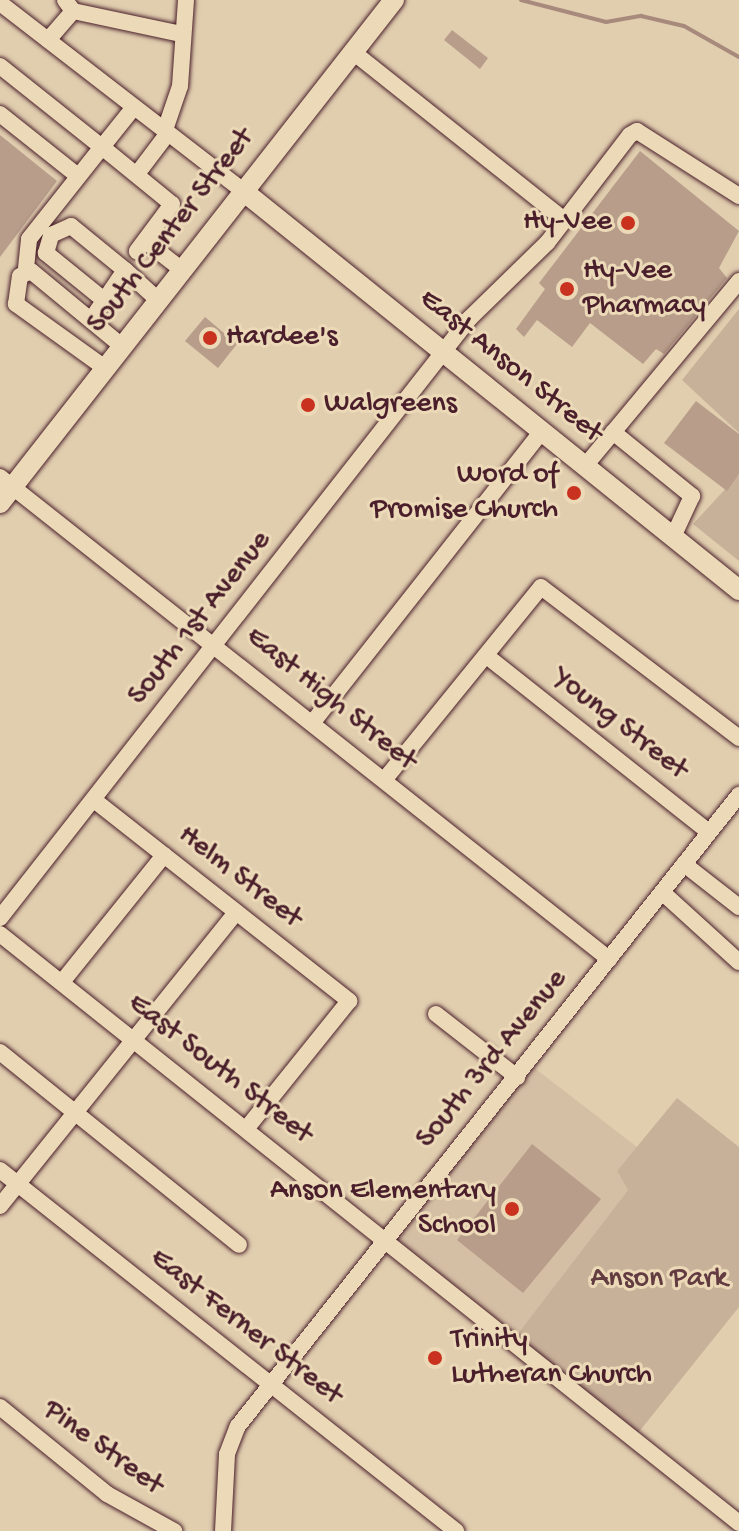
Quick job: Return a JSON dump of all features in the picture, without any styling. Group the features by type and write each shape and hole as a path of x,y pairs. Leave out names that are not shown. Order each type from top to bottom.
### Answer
{"main road":[{"name":"South Center Street","path":"4,489 105,368 394,0"},
{"name":"East Anson Street","path":"242,190 739,590"}],"street":[{"path":"137,174 166,132 180,86 181,34 186,0"},
{"path":"1,5 242,190"},
{"path":"48,40 69,5 181,34"},
{"path":"353,52 564,220"},
{"path":"0,66 172,204 141,246 181,269"},
{"path":"105,368 16,304 14,289 26,268 29,239 134,107"},
{"path":"0,114 78,176"},
{"name":"South 1st Avenue","path":"0,918 445,353 564,220 637,131 739,196"},
{"path":"104,300 46,253 51,235 71,226 158,300"},
{"path":"26,268 122,346"},
{"path":"91,320 125,270"},
{"path":"585,466 739,281"},
{"path":"313,722 542,431"},
{"path":"613,432 692,496 673,537"},
{"name":"East High Street","path":"4,489 216,645 609,959"},
{"path":"385,779 541,587 739,738"},
{"name":"Young Street","path":"493,661 709,832"},
{"name":"South 3rd Avenue","path":"223,1531 227,1454 269,1383 517,1077 739,795"},
{"name":"Helm Street","path":"94,800 349,1001 247,1128"},
{"path":"62,982 164,855"},
{"path":"684,864 739,907"},
{"path":"662,892 738,955"},
{"path":"0,1206 236,912"},
{"name":"East South Street","path":"0,934 387,1238 739,1523"},
{"path":"436,1014 517,1077"},
{"path":"0,1052 239,1245"},
{"name":"East Ferner Street","path":"0,1170 456,1531"},
{"name":"Pine Street","path":"0,1407 107,1494 174,1531"}],"shaded area":[{"name":"Anson Elementary School","path":"528,1063 637,1147 617,1171 628,1190 513,1340 387,1238"}],"green space":[{"path":"739,309 739,433 682,380"},
{"path":"739,474 739,561 693,524"},
{"name":"Anson Park","path":"677,1098 739,1147 739,1307 634,1438 513,1340 628,1190 617,1171"}],"building":[{"path":"452,30 488,58 480,69 444,40"},
{"path":"0,135 57,181 0,257"},
{"path":"640,151 739,231 719,268 727,278 664,354 656,349 643,364 590,323 572,347 537,320 524,337 516,329 545,289 539,283"},
{"path":"205,317 237,344 218,368 185,341"},
{"path":"696,401 739,434 739,474 727,491 664,443"},
{"name":"Anson Elementary School","path":"532,1144 601,1199 523,1293 457,1240"}],"waterway":[{"path":"521,0 606,22 641,16 684,26 739,57"}],"place":[{"name":"Hy-Vee","path":"628,223"},
{"name":"Hy-Vee Pharmacy","path":"567,289"},
{"name":"Hardee's","path":"210,338"},
{"name":"Walgreens","path":"308,405"},
{"name":"Word of Promise Church","path":"574,493"},
{"name":"Anson Elementary School","path":"512,1209"},
{"name":"Trinity Lutheran Church","path":"435,1358"}]}
